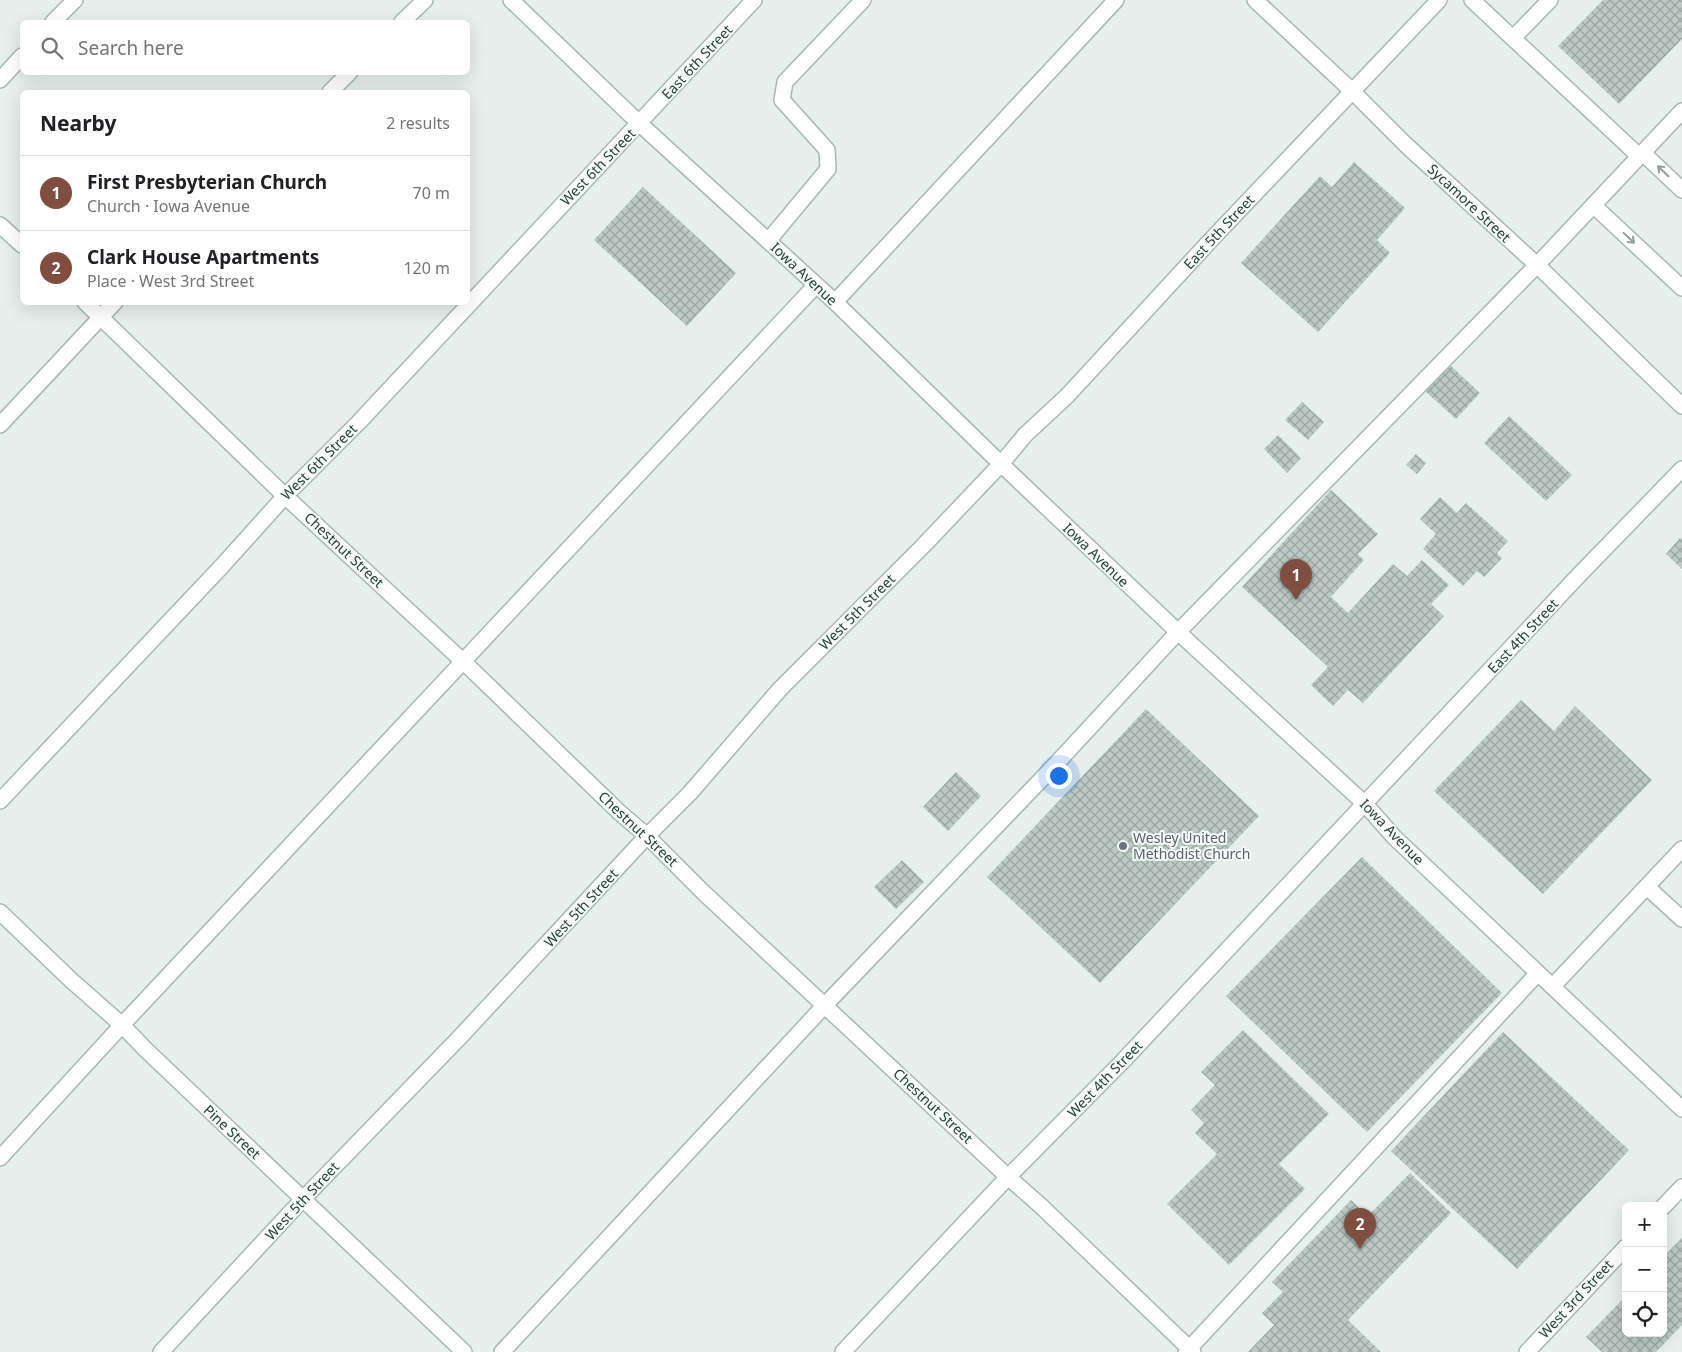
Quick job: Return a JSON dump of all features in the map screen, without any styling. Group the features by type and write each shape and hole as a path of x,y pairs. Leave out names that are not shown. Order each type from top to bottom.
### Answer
{"street":[{"path":"55,20 75,0"},
{"path":"404,20 424,0"},
{"name":"Iowa Avenue","path":"511,0 640,124 835,302 1001,464 1178,632 1365,804 1394,837 1682,1109"},
{"name":"East 6th Street","path":"640,124 754,0"},
{"path":"768,241 828,169 828,150 782,100 785,82 863,0"},
{"path":"835,302 1116,0"},
{"name":"Sycamore Street","path":"1255,0 1352,91 1406,145 1537,265 1682,406"},
{"name":"East 5th Street","path":"1001,464 1025,435 1067,396 1202,249 1438,0"},
{"path":"1472,0 1682,190"},
{"path":"1513,38 1550,0"},
{"path":"0,80 20,58"},
{"path":"332,90 347,75"},
{"path":"502,1352 824,1005 1050,771 1178,632 1537,265 1682,111"},
{"name":"West 6th Street","path":"470,303 603,160 640,124"},
{"path":"1593,205 1682,288"},
{"path":"0,224 20,243"},
{"path":"0,1158 122,1025 816,285"},
{"name":"Chestnut Street","path":"88,305 285,496 463,661 612,805 648,836 703,892 1041,1206 1190,1351"},
{"path":"0,425 111,305"},
{"name":"West 6th Street","path":"0,801 222,566 285,496 359,422 468,305"},
{"name":"West 5th Street","path":"161,1352 303,1199 460,1037 690,793 780,689 923,546 1001,464"},
{"name":"East 4th Street","path":"1365,804 1580,574 1682,470"},
{"name":"West 4th Street","path":"843,1352 1008,1177 1122,1062 1365,804"},
{"path":"1553,986 1682,850"},
{"path":"1647,887 1682,918"},
{"name":"Pine Street","path":"0,912 72,981 122,1025 464,1352"},
{"path":"1190,1351 1538,973"},
{"path":"1667,1203 1682,1187"},
{"name":"West 3rd Street","path":"1527,1352 1625,1247"}],"building":[{"path":"1603,0 1682,0 1682,39 1619,104 1558,46"},
{"path":"1354,162 1405,208 1377,240 1390,253 1318,332 1241,263 1320,176 1332,187"},
{"path":"643,187 736,273 687,326 594,240"},
{"path":"1450,365 1480,393 1456,419 1425,391"},
{"path":"1302,402 1324,422 1308,440 1285,420"},
{"path":"1509,416 1572,475 1546,501 1484,443"},
{"path":"1278,435 1301,458 1287,473 1264,449"},
{"path":"1416,454 1426,463 1417,474 1406,465"},
{"path":"1331,490 1378,534 1358,554 1364,560 1331,597 1348,613 1393,564 1407,576 1422,560 1449,585 1431,604 1444,616 1363,703 1348,690 1333,706 1311,685 1328,667 1242,587"},
{"path":"1440,497 1457,513 1466,503 1508,541 1497,553 1502,558 1484,577 1477,571 1463,586 1423,549 1436,534 1420,519"},
{"path":"1680,538 1682,540 1682,569 1666,554"},
{"path":"1521,700 1554,731 1575,706 1652,780 1543,894 1434,791"},
{"name":"Wesley United Methodist Church","path":"1146,709 1259,816 1100,983 987,877"},
{"path":"956,772 981,796 948,831 923,807"},
{"path":"1362,857 1502,993 1367,1132 1226,996"},
{"path":"902,860 924,882 896,909 874,887"},
{"path":"1243,1030 1329,1114 1279,1164 1305,1189 1229,1265 1167,1204 1217,1154 1195,1133 1204,1123 1191,1110 1215,1085 1201,1072"},
{"path":"1503,1032 1629,1150 1517,1269 1391,1151"},
{"path":"1410,1173 1451,1213 1348,1320 1381,1352 1248,1352 1274,1325 1262,1313 1283,1292 1272,1282 1351,1200 1368,1216"},
{"path":"1682,1238 1682,1325 1656,1352 1602,1352 1586,1337 1622,1300 1622,1337 1667,1337 1667,1253"}],"place":[{"name":"First Presbyterian Church","path":"1296,600"},
{"name":"Wesley United Methodist Church","path":"1123,846"},
{"name":"Clark House Apartments","path":"1360,1249"}]}
